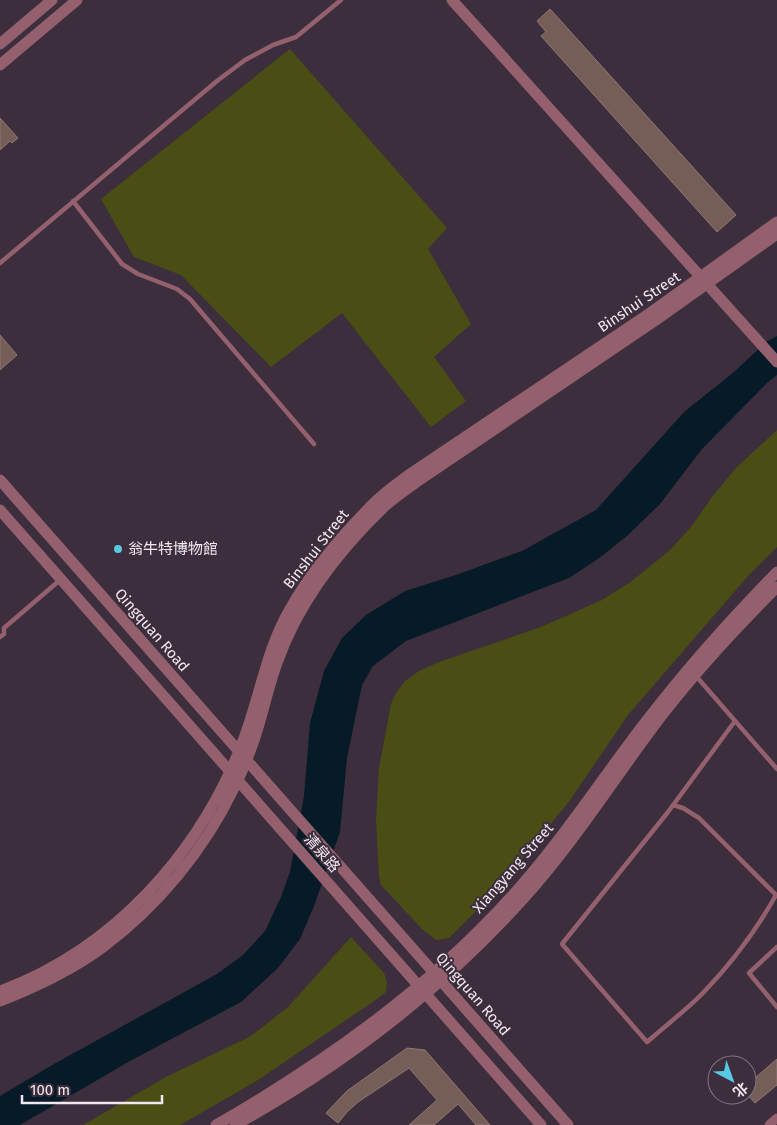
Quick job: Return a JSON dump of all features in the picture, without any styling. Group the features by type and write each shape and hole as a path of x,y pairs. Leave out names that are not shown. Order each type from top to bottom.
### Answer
{"street":[{"path":"0,44 52,0"},
{"path":"0,65 77,0"},
{"path":"452,0 777,362"},
{"name":"Binshui Street","path":"704,281 777,222"},
{"name":"Binshui Street","path":"0,1001 46,981 103,947 161,894 183,868 221,812 243,755 260,682 289,610 333,548 375,502 410,474 650,313 777,234"},
{"name":"Qingquan Road","path":"0,480 282,801"},
{"path":"0,510 234,776"},
{"name":"Xiangyang Street","path":"437,977 455,954 512,896 570,825 608,771 674,686 713,640 777,572"},
{"name":"Xiangyang Street","path":"216,1125 327,1056 422,989 492,933 555,861 664,714 696,675 777,587"},
{"name":"Binshui Street","path":"0,991 32,978 72,955 121,920 175,862 234,776"},
{"name":"清泉路","path":"234,776 422,989"},
{"name":"清泉路","path":"282,801 355,884"},
{"name":"Qingquan Road","path":"355,884 568,1125"},
{"path":"422,989 542,1125"},
{"name":"Xiangyang Street","path":"235,1125 299,1087 354,1050 404,1012 422,989"},
{"path":"769,1125 777,1118"}],"lane":[{"path":"0,263 224,76 246,60 273,46 296,38 341,0"},
{"path":"73,201 122,264 138,274 177,289 190,299 314,444"},
{"path":"0,637 4,634 2,628 61,579"},
{"path":"696,675 777,769"},
{"path":"673,805 683,808 699,818 776,896 760,923 726,967 701,995 646,1042 562,944 673,805 735,721"},
{"path":"777,948 749,973 777,1007"}],"green space":[{"path":"290,49 447,228 428,249 471,324 434,357 466,401 431,427 342,313 271,367 181,275 134,257 101,199"},
{"path":"777,430 777,547 748,576 628,715 568,803 489,898 449,938 436,940 422,929 381,885 379,877 376,820 379,768 391,704 396,693 405,681 419,671 439,662 541,627 602,600 632,581 670,550 691,527 736,468"},
{"path":"351,937 384,973 387,982 386,992 377,999 258,1080 180,1125 83,1125 166,1077 251,1036 288,1007"}],"water":[{"path":"777,336 777,375 702,449 660,504 627,536 598,559 569,578 406,641 373,666 362,685 347,758 340,832 314,906 300,939 278,968 241,1002 130,1061 20,1125 0,1125 0,1096 217,974 243,955 265,931 290,872 304,796 310,723 324,671 342,638 366,615 405,591 522,551 596,510 684,412 734,372 766,342"}],"building":[{"path":"550,9 736,215 717,232 541,36 546,32 537,21"},
{"path":"0,118 18,138 12,143 10,141 0,150"},
{"path":"0,335 17,355 0,370"},
{"path":"407,1048 425,1050 490,1125 476,1125 458,1104 434,1125 409,1125 437,1100 409,1068 358,1102 338,1123 326,1113 347,1091"},
{"path":"777,1059 777,1085 757,1101 757,1076"}],"place":[{"name":"翁牛特博物館","path":"118,549"}]}
